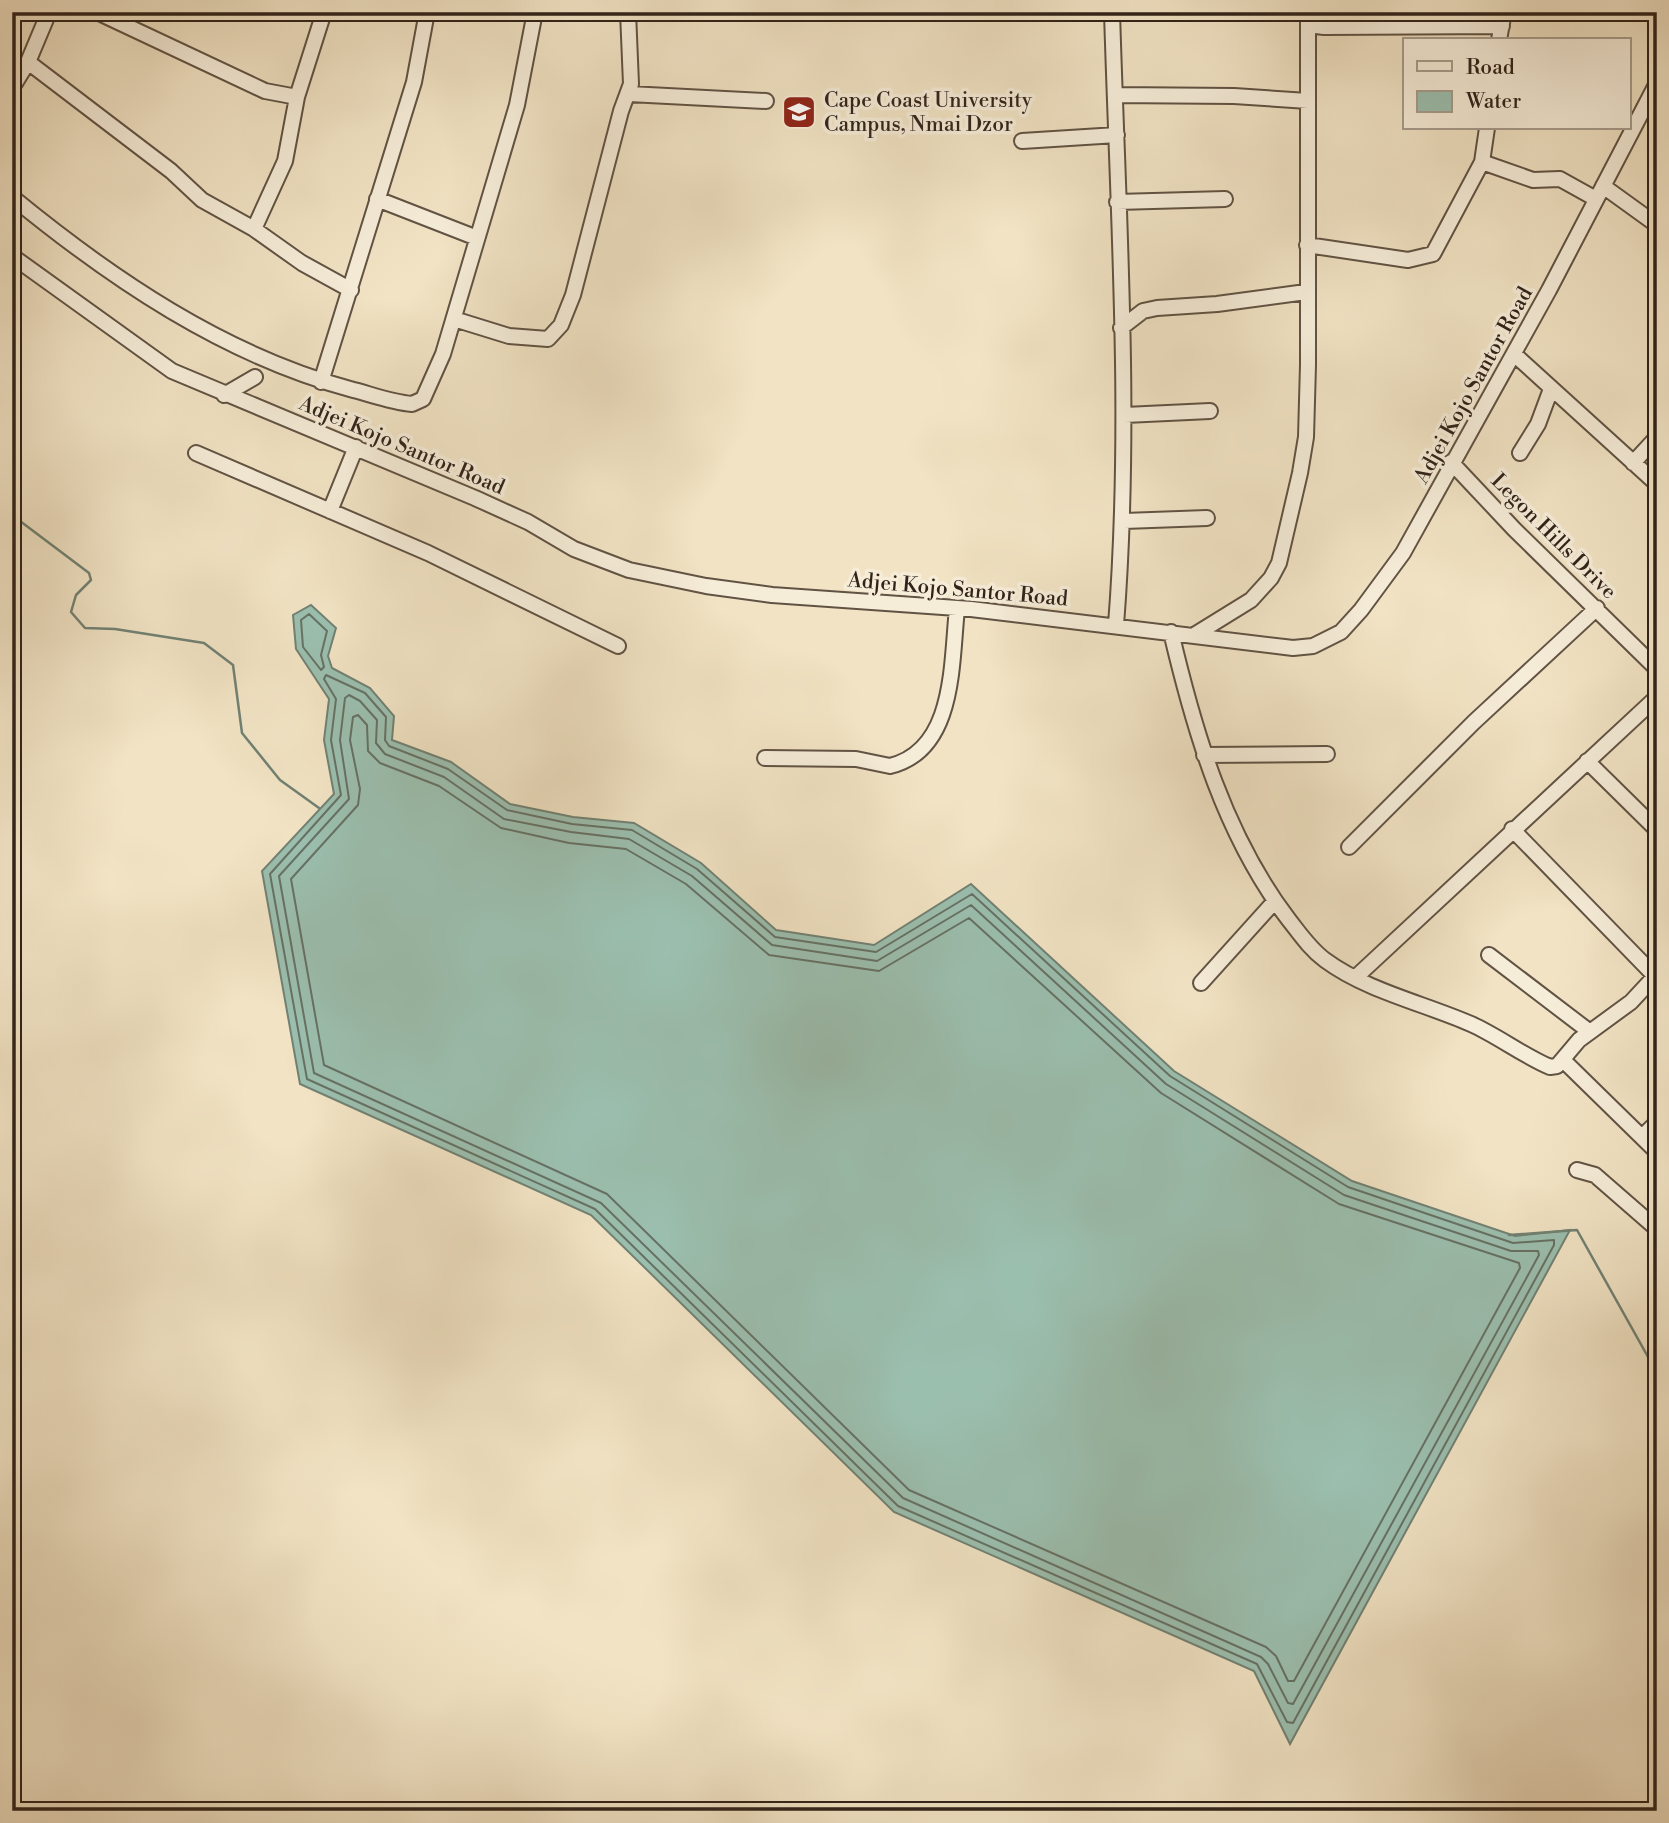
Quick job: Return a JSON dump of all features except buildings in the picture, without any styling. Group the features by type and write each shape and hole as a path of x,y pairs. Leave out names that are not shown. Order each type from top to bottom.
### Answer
{"street":[{"path":"12,88 28,62 49,12"},
{"path":"97,12 265,91 297,97"},
{"path":"254,229 285,161 297,97 324,12"},
{"path":"321,382 414,82 427,12"},
{"path":"12,197 91,259 159,304 266,360 321,382 412,404 423,400 443,354 454,319 517,105 535,12"},
{"path":"454,319 509,336 548,339 561,325 573,295 621,111 629,94 628,12"},
{"path":"1112,12 1125,415 1124,521 1116,625"},
{"path":"1196,635 1251,600 1271,579 1279,563 1306,437 1308,18 1324,27 1406,19 1502,26"},
{"path":"28,62 171,171 202,200 254,229 302,263 351,290"},
{"name":"Adjei Kojo Santor Road","path":"12,256 159,363 224,395 356,447 528,522 574,549 629,570 706,586 772,595 957,609 1116,625 1293,648 1313,646 1341,632 1353,621 1403,553 1451,462 1514,354 1657,84"},
{"path":"629,94 766,101"},
{"path":"1115,96 1234,96 1308,101"},
{"path":"1307,245 1408,260 1433,254 1482,162 1487,130"},
{"path":"1022,141 1117,135"},
{"path":"1482,162 1524,178 1560,179 1599,192 1657,225"},
{"path":"1117,202 1225,199"},
{"path":"377,200 477,238"},
{"path":"1121,328 1143,311 1157,308 1270,298 1306,292"},
{"path":"1514,354 1657,484"},
{"path":"224,395 255,377"},
{"path":"1520,453 1538,424 1551,389"},
{"path":"1125,415 1210,411"},
{"path":"1633,463 1657,437"},
{"path":"330,511 356,447"},
{"path":"196,453 428,553 618,646"},
{"name":"Legon Hills Drive","path":"1451,462 1514,529 1657,669"},
{"path":"1124,521 1207,519"},
{"path":"1349,847 1474,722 1597,608"},
{"path":"765,758 856,759 890,766 927,744 941,723 957,609"},
{"path":"1171,632 1188,704 1216,788 1275,901 1311,948 1324,960 1384,991 1487,1031 1550,1067 1563,1060 1573,1046 1631,1002 1656,975 1512,829"},
{"path":"1356,976 1657,697"},
{"path":"1204,755 1327,754"},
{"path":"1587,761 1657,830"},
{"path":"1201,983 1275,901"},
{"path":"1489,955 1590,1032"},
{"path":"1563,1060 1657,1152"},
{"path":"1643,1136 1657,1122"},
{"path":"1577,1170 1595,1175 1657,1229"}],"water":[{"path":"311,605 336,628 328,656 332,668 370,688 394,716 392,740 451,762 510,804 573,817 634,823 701,863 776,930 874,945 971,884 1174,1071 1352,1181 1515,1236 1570,1230 1290,1744 1254,1671 894,1512 591,1215 300,1084 262,871 334,794 324,740 329,699 296,649 293,615"}],"waterway":[{"path":"12,515 89,573 91,580 76,595 71,612 85,628 115,629 204,643 233,665 242,733 280,780 319,808"},
{"path":"1509,1235 1577,1230 1657,1373"}],"place":[{"name":"Cape Coast University Campus, Nmai Dzor","path":"799,112"}]}
